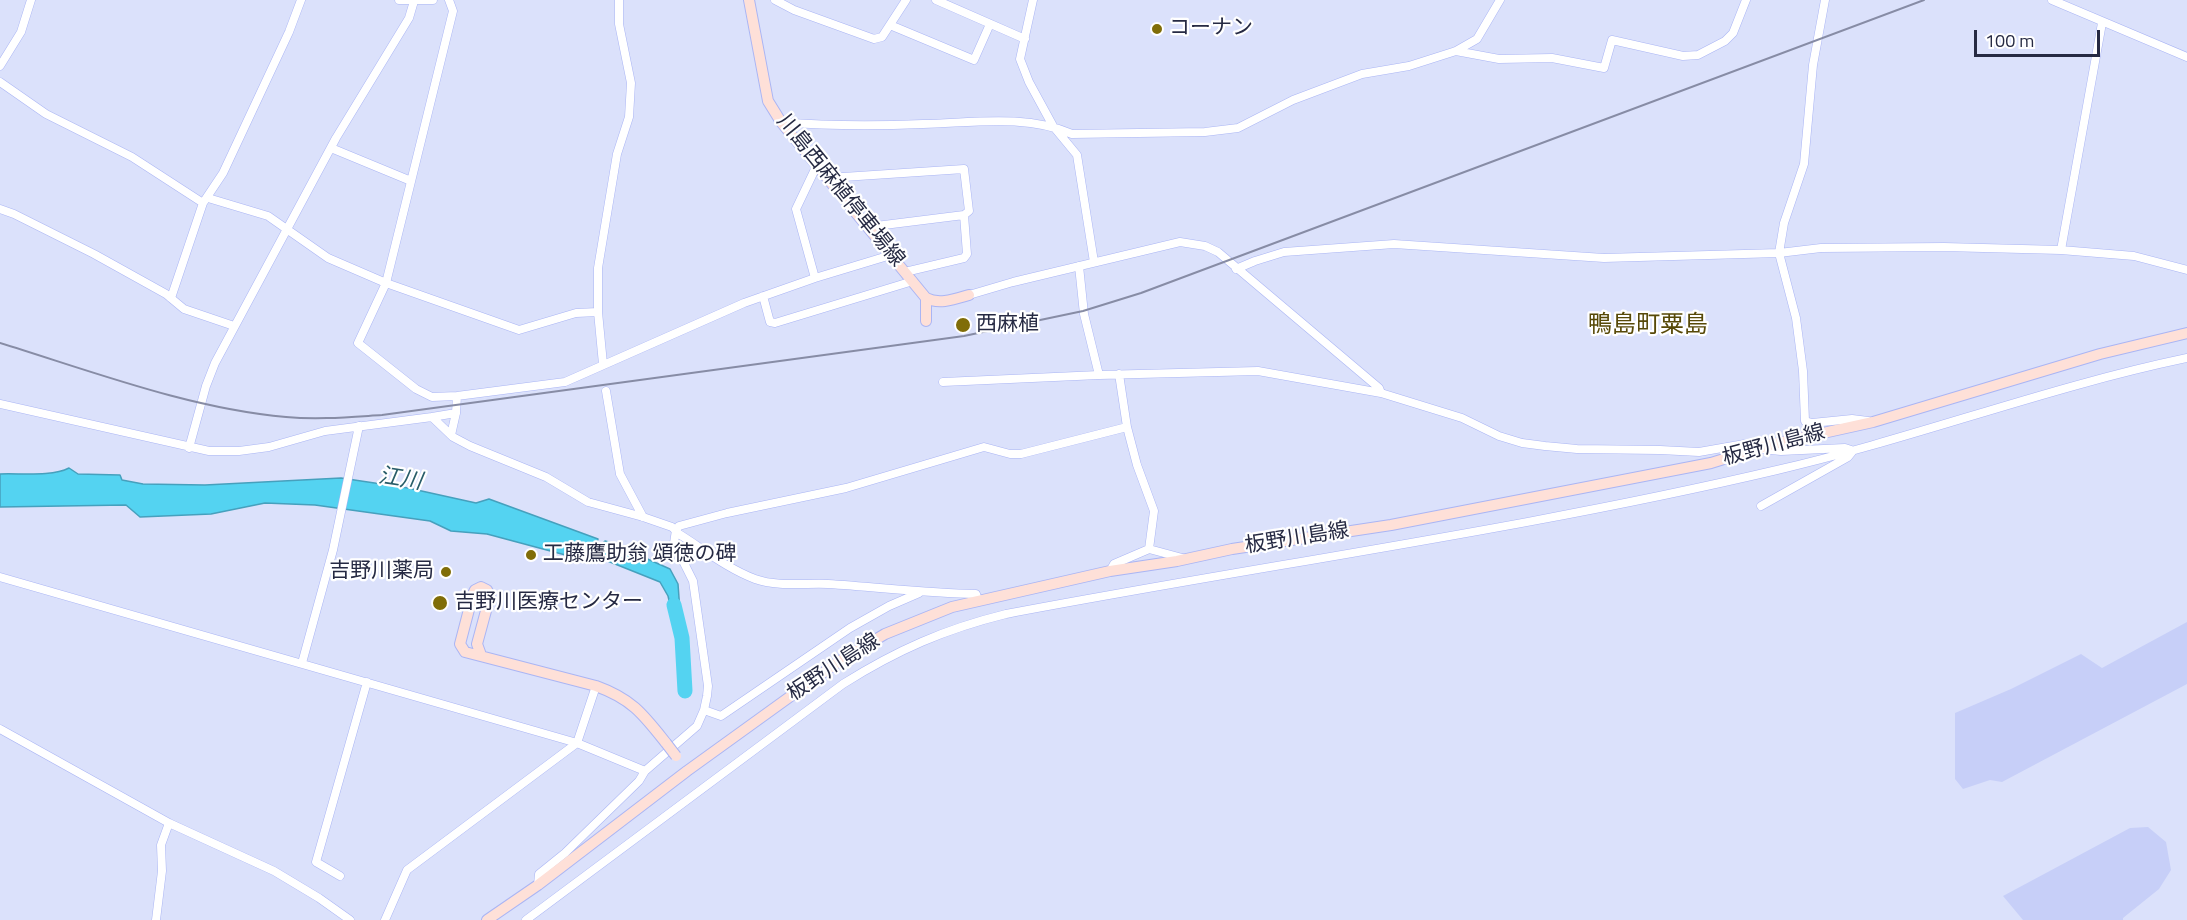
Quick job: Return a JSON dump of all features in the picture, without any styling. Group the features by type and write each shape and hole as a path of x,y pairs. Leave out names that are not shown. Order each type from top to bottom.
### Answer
{"main road":[{"name":"川島西麻植停車場線","path":"749,0 768,101 781,122 926,298"},
{"path":"926,321 926,298 933,301 952,300 969,295"},
{"name":"板野川島線","path":"487,920 838,662 866,644 918,619 978,600 1110,571 1188,559 1232,549 1391,525 1711,463 1764,447 1873,422 2100,354 2187,333"},
{"path":"482,655 477,644 490,596 487,590 481,587 473,594 460,644 465,652 596,686 617,694 635,706 687,771"}],"street":[{"path":"0,66 21,32 31,0"},
{"path":"171,298 205,200 223,173 289,32 301,0"},
{"path":"399,0 433,0"},
{"path":"449,0 453,11 386,283 358,343 416,389 432,397 457,396 565,382 717,314 763,296 891,255"},
{"path":"603,364 598,312 598,268 618,154 629,117 631,83 619,24 619,0"},
{"path":"775,0 795,10 874,39 882,37 906,0"},
{"path":"936,0 1025,39"},
{"path":"1033,0 1020,59 1029,82 1053,126 1077,155 1094,262"},
{"path":"781,122 824,126 1022,122 1053,126 1072,134 1205,132 1238,128 1293,100 1362,74 1409,66 1456,51 1477,39 1500,0"},
{"path":"1456,51 1499,59 1552,58 1605,68 1612,40 1683,56 1698,55 1725,42 1733,33 1746,0"},
{"path":"1825,0 1813,65 1804,164 1784,223 1779,253 1799,335 1805,421 1812,423 1852,419 1873,422"},
{"path":"2052,0 2187,57"},
{"path":"189,448 210,376 234,326 331,148 409,18 414,1"},
{"path":"2061,250 2102,23"},
{"path":"890,25 975,60 990,24"},
{"path":"0,82 46,114 132,157 205,200 267,216 288,228 300,240 328,258 386,283 519,330 576,313 598,312"},
{"path":"331,148 411,181"},
{"path":"815,278 796,209 817,165"},
{"path":"828,178 964,169 969,211 964,215 868,227"},
{"path":"0,209 94,254 171,298 184,309 234,326"},
{"path":"763,296 770,322 775,323 964,258 967,254 964,215"},
{"path":"969,295 1013,282 1180,242 1196,244 1212,249 1379,388 1381,393"},
{"path":"1236,269 1284,252 1394,244 1604,258 1779,253 1833,248 1944,247 2061,250 2134,256 2187,270"},
{"path":"1079,266 1084,315 1099,375"},
{"path":"526,920 843,684 909,646 945,632 1017,612 1583,511 1778,470 1852,451 2141,367 2187,358"},
{"path":"943,382 1119,374 1258,371 1381,393 1462,418 1499,436 1522,443 1577,449 1692,452 1762,442 1764,447 1781,451 1845,448 1852,451"},
{"path":"1119,374 1127,427 1137,465 1154,511 1149,549"},
{"path":"606,391 620,474 644,517"},
{"path":"451,435 457,396"},
{"path":"0,404 209,451 239,451 269,447 325,431 456,413"},
{"path":"432,417 451,435 471,446 546,477 588,502 672,527 740,572 756,579 772,582 976,594 978,600"},
{"path":"302,663 341,516 359,426"},
{"path":"537,885 539,874 639,782 645,771 692,732 704,710 708,686 694,589 674,543 679,526 727,513 846,488 984,447 1010,454 1021,454 1127,427"},
{"path":"1761,506 1848,457 1852,451"},
{"path":"1110,571 1114,564 1149,549 1188,559"},
{"path":"0,577 577,743 645,771"},
{"path":"704,710 721,716 850,628 888,606 921,592"},
{"path":"340,876 316,862 367,682"},
{"path":"385,920 407,870 577,743 596,686"},
{"path":"0,729 169,823 274,872 319,898 350,920"},
{"path":"156,920 162,871 161,845 169,823"}],"shaded area":[{"path":"69,468 78,474 120,475 122,480 143,484 205,485 341,478 408,488 476,503 489,499 598,539 597,543 601,545 605,541 609,542 670,569 678,584 681,625 675,626 668,596 660,582 590,554 584,560 487,534 451,531 430,521 315,505 265,503 211,514 140,517 126,505 0,507 0,474 45,474"},
{"path":"2187,622 2187,684 2002,782 1990,780 1963,789 1955,779 1955,713 2011,689 2081,654 2102,668"},
{"path":"2148,827 2166,842 2171,870 2159,889 2123,920 2023,920 2003,896 2130,828"}],"waterway":[{"name":"江川","path":"674,605 682,638 685,691"}],"railway":[{"path":"0,343 142,388 214,406 250,413 322,418 382,415 964,336 1083,311 1141,293 1924,0"}],"place":[{"name":"コーナン","path":"1157,29"},
{"name":"西麻植","path":"963,325"},
{"name":"工藤鷹助翁 頌徳の碑","path":"531,555"},
{"name":"吉野川薬局","path":"446,572"},
{"name":"吉野川医療センター","path":"440,603"}],"district":[{"name":"鴨島町粟島","path":"1648,326"}]}
